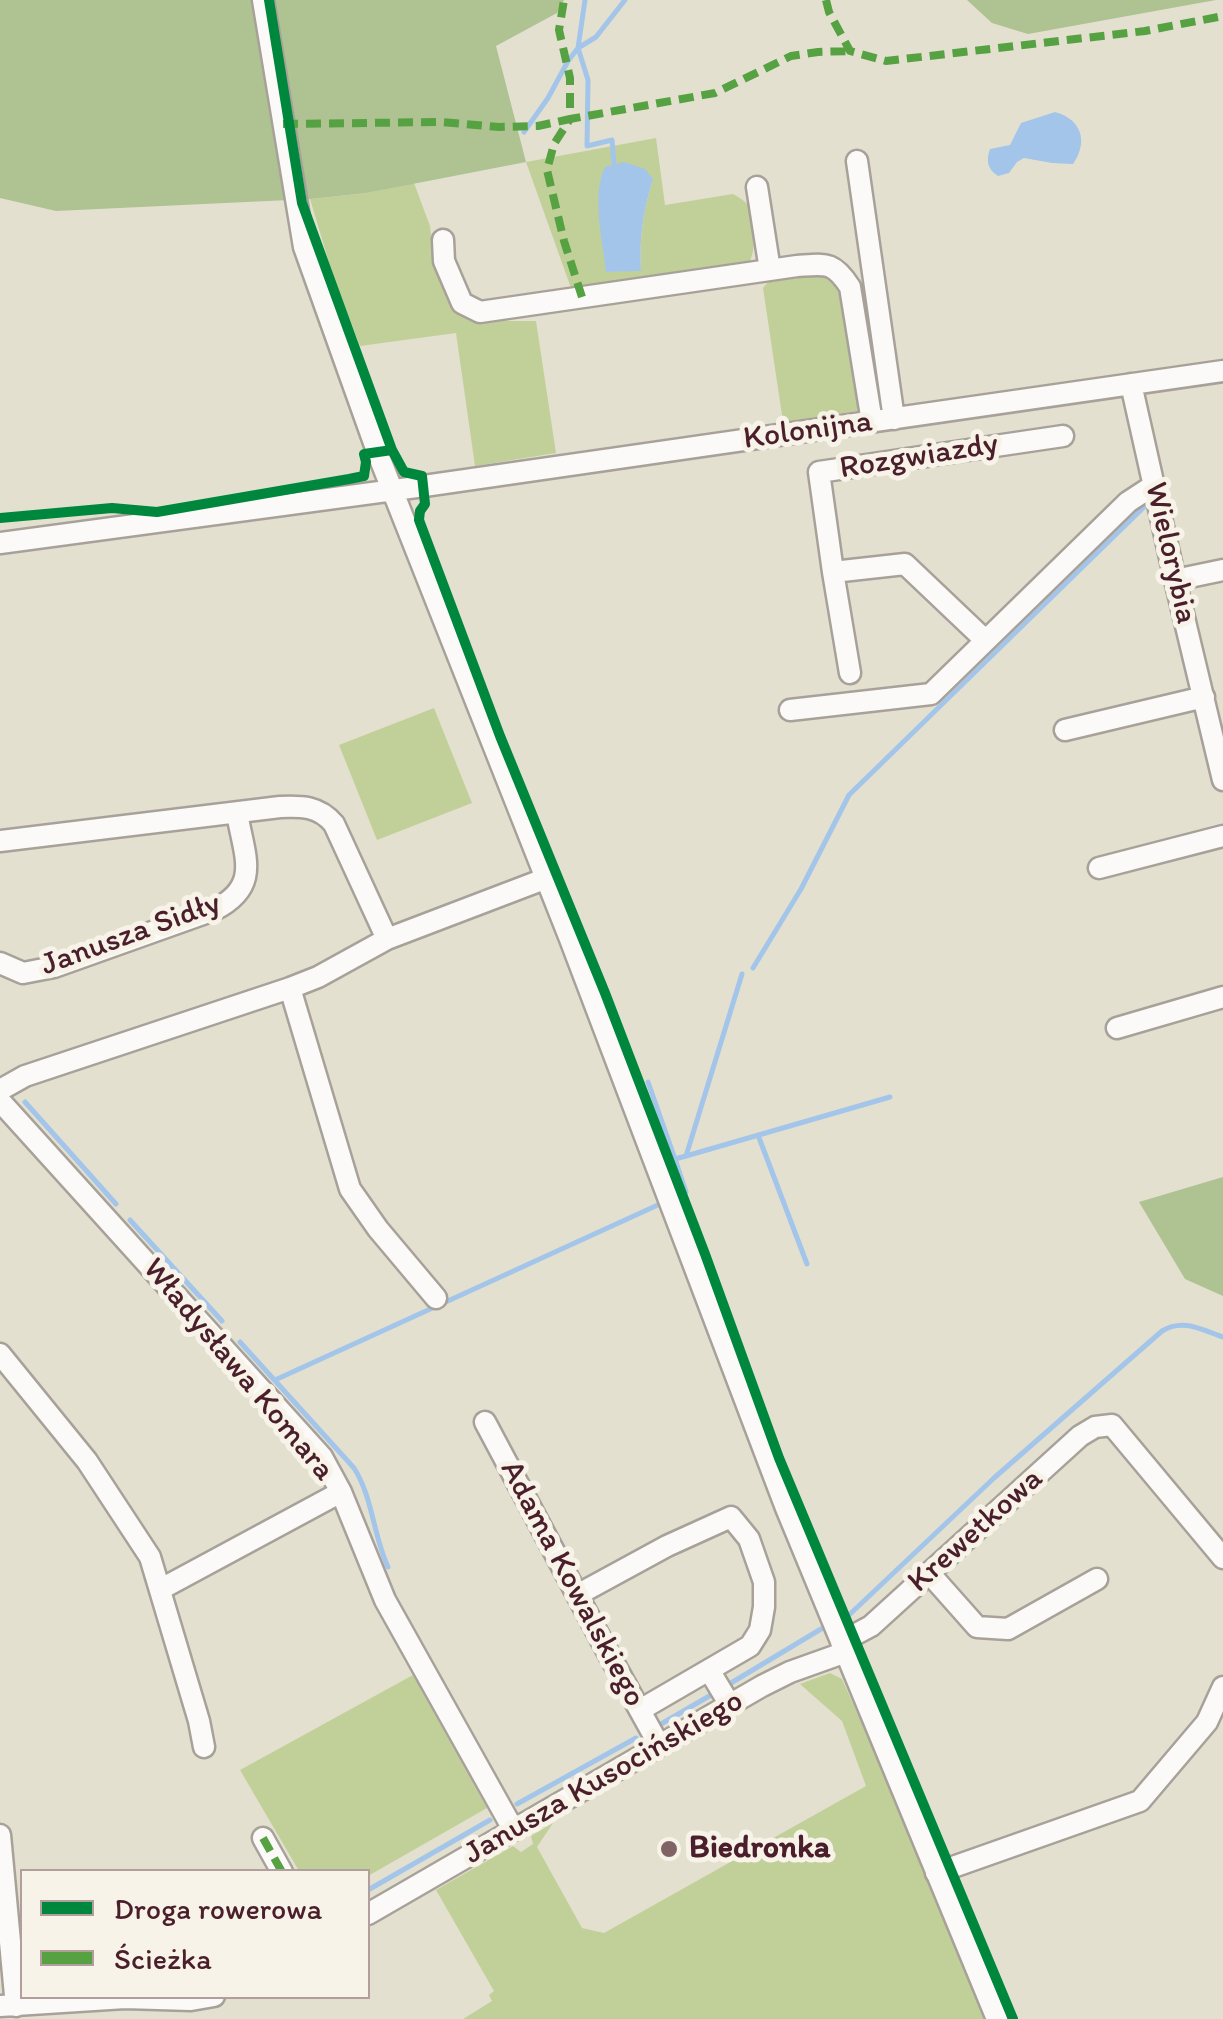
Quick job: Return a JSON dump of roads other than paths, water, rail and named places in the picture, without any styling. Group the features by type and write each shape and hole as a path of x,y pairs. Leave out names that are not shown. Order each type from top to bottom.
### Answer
{"street":[{"path":"263,0 304,247 392,489 547,878 783,1502 998,2019"},
{"path":"857,161 883,421"},
{"path":"757,187 770,270"},
{"path":"443,240 444,261 462,303 480,312 770,270 824,264 839,270 850,287 883,421"},
{"name":"Kolonijna","path":"0,543 1223,371"},
{"name":"Wielorybia","path":"1131,384 1222,774"},
{"name":"Rozgwiazdy","path":"833,572 819,472 1063,436"},
{"path":"790,710 931,694 1128,502 1154,485"},
{"path":"850,673 833,572 905,564 985,640"},
{"path":"1175,580 1223,570"},
{"path":"1065,730 1204,697"},
{"path":"0,841 297,806 312,808 326,814 334,824 388,940"},
{"name":"Janusza Sidły","path":"0,963 23,973 54,968 230,902 242,890 247,876 237,813"},
{"path":"1100,868 1223,836"},
{"path":"0,1090 26,1076 290,988 388,940 547,878"},
{"path":"290,988 350,1188 436,1298"},
{"path":"1117,1028 1223,997"},
{"name":"Władysława Komara","path":"0,1101 322,1457 385,1600 513,1829"},
{"path":"0,1354 88,1461 150,1557 204,1747"},
{"name":"Adama Kowalskiego","path":"485,1422 660,1745"},
{"name":"Krewetkowa","path":"843,1647 1095,1426 1112,1425 1223,1558"},
{"path":"161,1589 340,1492"},
{"path":"577,1595 667,1546 731,1517 750,1539 764,1582 760,1630 750,1646 640,1710"},
{"path":"930,1574 977,1627 1008,1630 1097,1578"},
{"name":"Janusza Kusocińskiego","path":"370,1913 730,1705 843,1647"},
{"path":"709,1670 730,1705"},
{"path":"936,1873 1140,1802 1206,1722 1223,1686"},
{"path":"0,1835 20,2009 89,2000 196,1999"},
{"path":"263,1838 280,1869"}],"water":[{"path":"1055,112 1071,120 1080,132 1081,147 1073,164 1024,158 1009,173 994,173 988,164 990,149 1010,145 1021,123"},
{"path":"624,162 645,169 653,179 642,224 641,271 606,272 599,191 605,167"}],"waterway":[{"path":"585,0 578,48 588,80 587,146 612,140 614,164"},
{"path":"524,132 568,61 578,48 596,37 625,0"},
{"path":"753,968 801,889 849,795 1144,507"},
{"path":"686,1192 675,1159 686,1156 742,974"},
{"path":"648,1082 675,1159"},
{"path":"686,1156 890,1097"},
{"path":"25,1102 116,1204"},
{"path":"758,1135 807,1264"},
{"path":"275,1380 660,1204"},
{"path":"130,1220 222,1321"},
{"path":"848,1616 994,1478 1162,1331 1185,1325 1223,1337"},
{"path":"240,1342 354,1468 388,1567"},
{"path":"731,1683 821,1629"},
{"path":"661,1724 711,1695"},
{"path":"517,1804 636,1738"},
{"path":"370,1889 490,1820"}],"place":[{"name":"Biedronka","path":"669,1849"}]}
